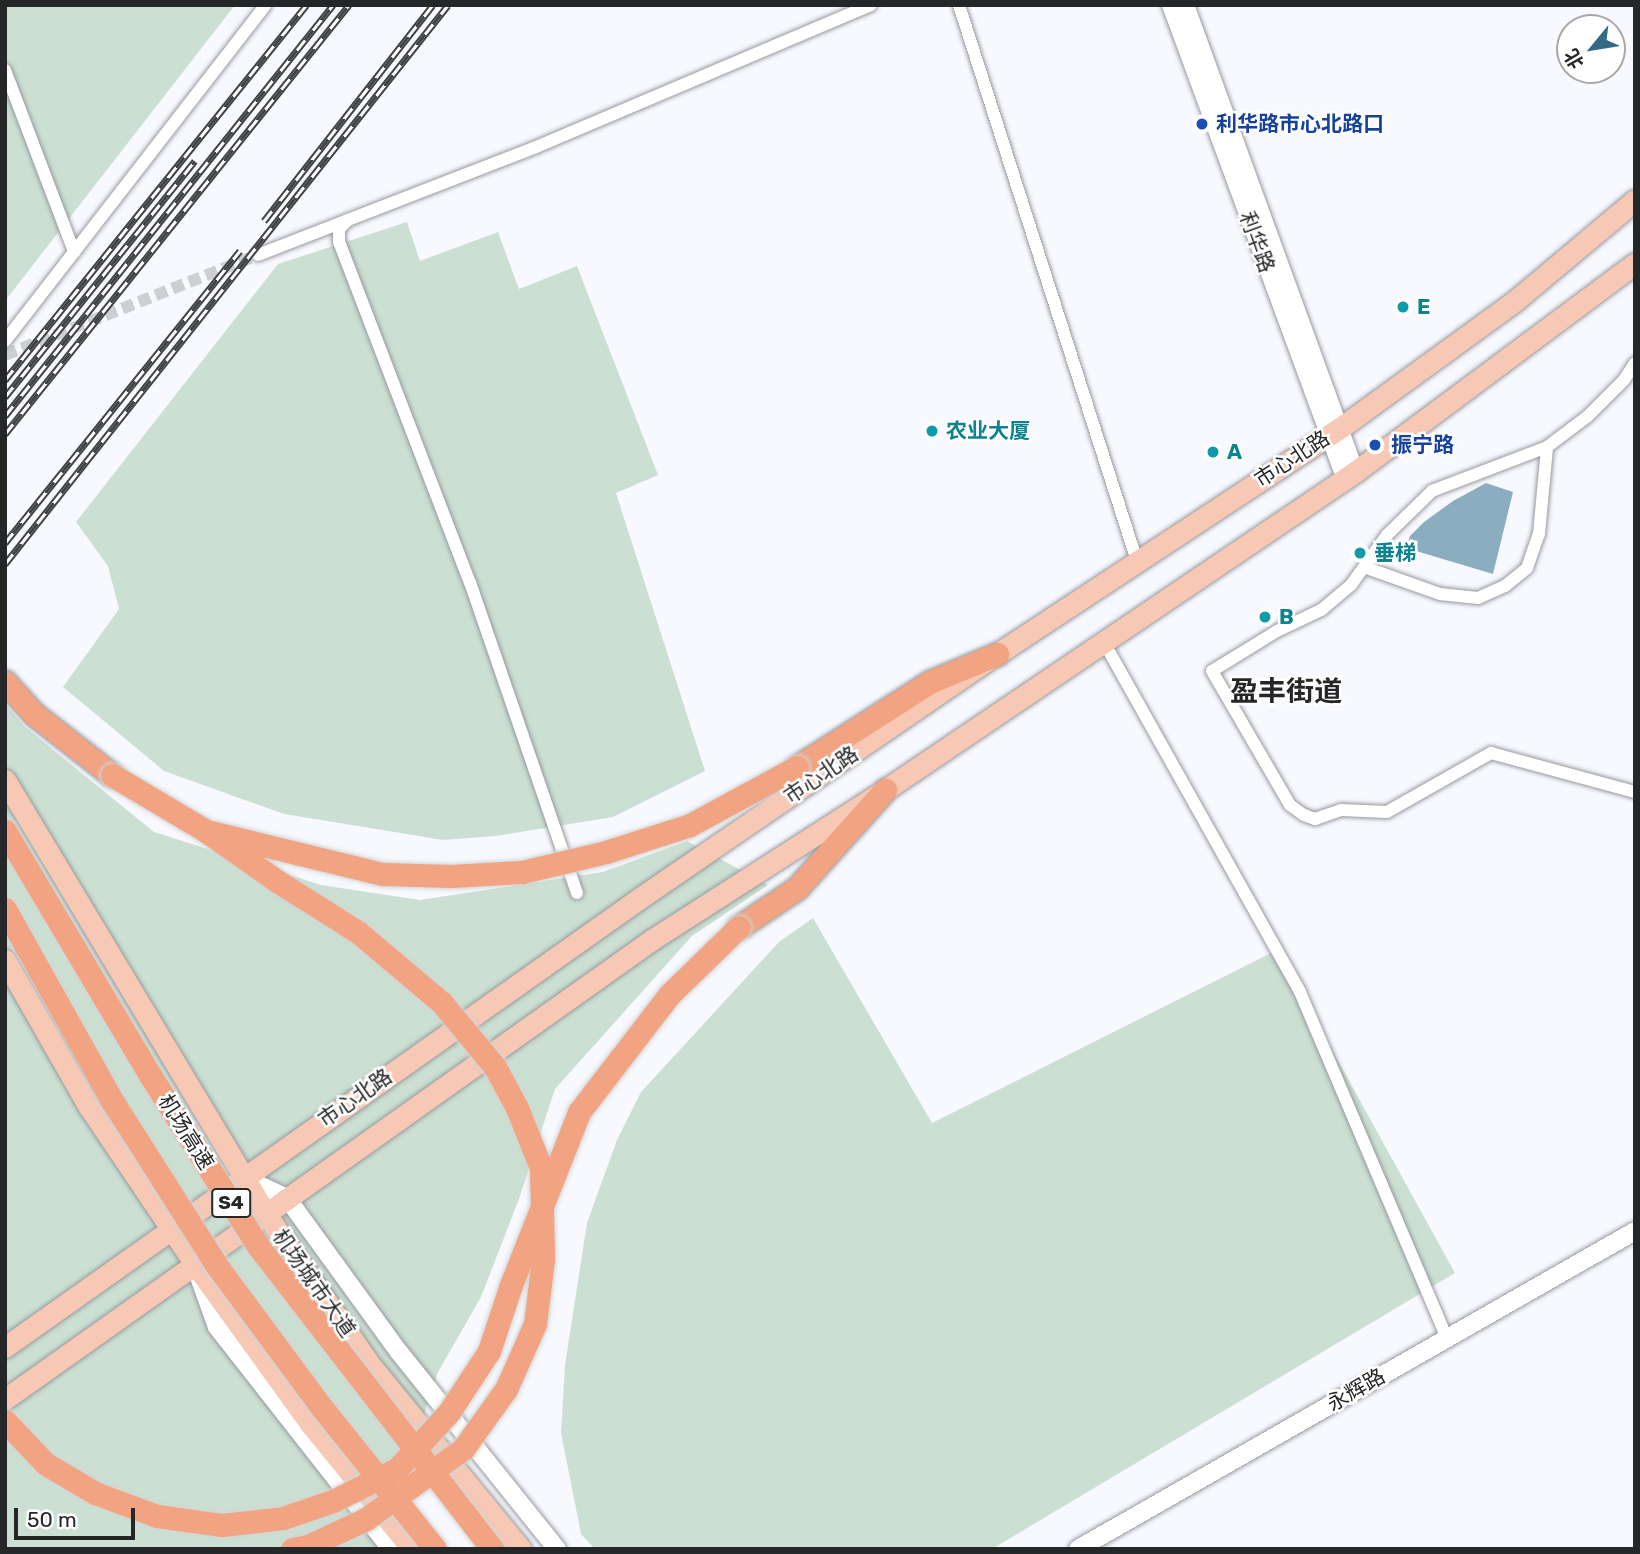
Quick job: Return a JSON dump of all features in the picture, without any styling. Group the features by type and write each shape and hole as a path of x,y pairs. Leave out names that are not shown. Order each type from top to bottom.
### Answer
{"highway":[{"path":"206,831 383,874 451,876 522,872 606,852 690,825 797,767 930,682 997,654"},
{"path":"5,682 34,714 112,775 206,831 277,881 358,932 442,1003 495,1067 517,1108 541,1168 543,1259 535,1324 506,1389 463,1450 366,1519 308,1546 292,1549"},
{"path":"5,1421 46,1464 95,1493 157,1517 222,1525 283,1518 333,1501 397,1469 449,1412 489,1351 511,1285 579,1112 670,994 739,927 797,888 885,790"},
{"name":"机场高速","path":"5,831 150,1075 258,1246 492,1549"},
{"name":"S4","path":"5,909 113,1102 217,1266 323,1409 435,1549"},
{"path":"407,1513 430,1549"}],"main road":[{"name":"市心北路","path":"5,1347 640,898 997,654 1334,431 1516,300 1635,200"},
{"name":"市心北路","path":"5,1399 653,939 885,790 1350,474 1635,263"},
{"name":"机场城市大道","path":"5,780 265,1213 371,1366 521,1549"},
{"path":"5,960 89,1107 170,1228 312,1426 412,1549"}],"street":[{"path":"258,255 534,148 872,5"},
{"path":"958,5 1137,561"},
{"name":"利华路","path":"1171,5 1350,474"},
{"name":"利华路","path":"1185,5 1334,431"},
{"path":"5,341 260,8"},
{"path":"5,70 74,252"},
{"path":"348,220 339,229 339,242 470,583 577,893"},
{"path":"1635,363 1624,380 1588,415 1547,447 1432,491 1387,535 1352,585 1321,610 1277,631 1212,671 1290,804 1304,815 1315,818 1341,810 1387,813 1491,752 1635,792"},
{"path":"1364,567 1440,594 1478,598 1505,586 1527,568 1539,534 1547,447"},
{"path":"1110,653 1300,992 1447,1338"},
{"path":"242,1177 287,1198 399,1352 557,1549"},
{"name":"永辉路","path":"1078,1549 1635,1231"},
{"path":"195,1264 217,1327 391,1549"}],"green space":[{"path":"5,5 235,5 5,301"},
{"path":"407,222 420,261 498,232 519,289 577,266 658,475 616,493 705,771 613,817 496,836 443,840 284,814 164,771 63,687 119,609 108,566 76,522 278,264"},
{"path":"5,704 24,726 154,832 321,885 420,900 603,872 687,841 768,885 692,936 555,1089 519,1199 481,1297 438,1372 380,1549 5,1549"},
{"path":"813,918 932,1123 1277,950 1455,1273 992,1549 595,1549 581,1534 561,1433 565,1365 587,1223 617,1140 641,1092 779,942"}],"water":[{"path":"1486,483 1513,492 1493,574 1406,548 1410,536 1424,522 1453,501"}],"tunnel":[{"path":"5,355 258,255"}],"railway":[{"path":"5,380 306,5"},
{"path":"5,416 333,5"},
{"path":"5,434 349,5"},
{"path":"264,221 433,5"},
{"path":"5,564 448,5"},
{"path":"5,397 195,161"},
{"path":"5,543 240,251"}],"place":[{"name":"利华路市心北路口","path":"1202,124"},
{"name":"E","path":"1403,307"},
{"name":"农业大厦","path":"932,431"},
{"name":"振宁路","path":"1375,445"},
{"name":"A","path":"1213,452"},
{"name":"垂梯","path":"1360,553"},
{"name":"B","path":"1265,617"}],"district":[{"name":"盈丰街道","path":"1286,692"}]}
